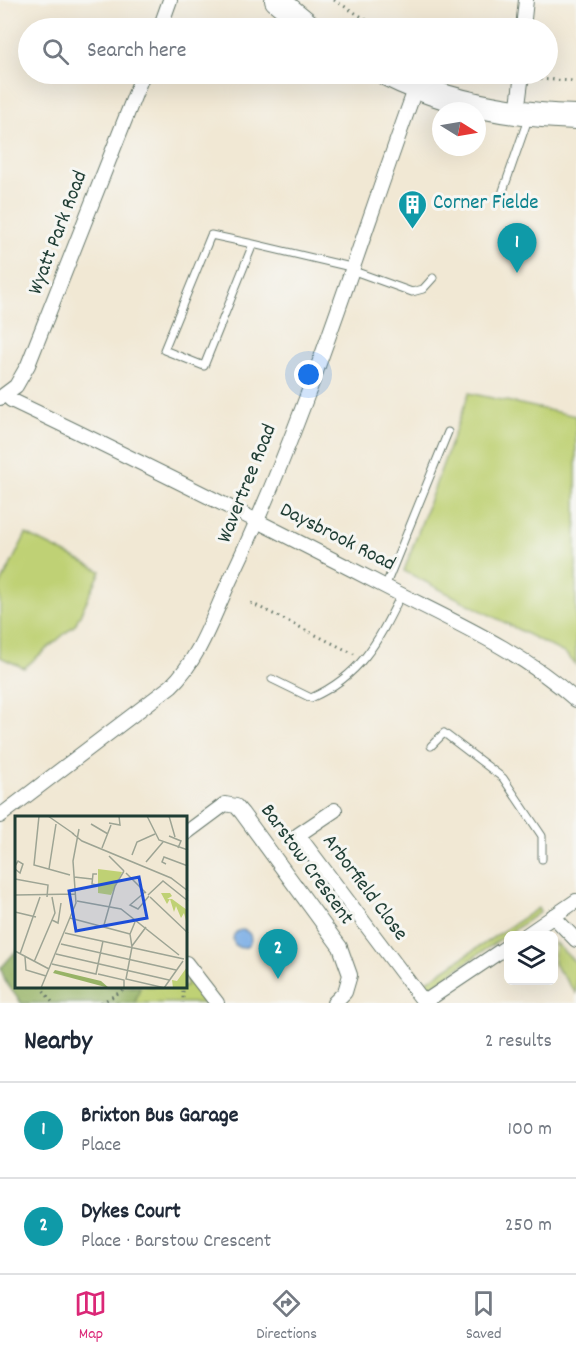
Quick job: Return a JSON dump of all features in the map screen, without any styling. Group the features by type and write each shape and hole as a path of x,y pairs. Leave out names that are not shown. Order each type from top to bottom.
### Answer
{"highway":[{"path":"277,0 299,18"},
{"path":"409,84 454,100 523,113 576,117"}],"street":[{"path":"164,18 170,0"},
{"path":"525,18 526,0"},
{"name":"Wyatt Park Road","path":"4,396 20,380 39,339 139,84"},
{"path":"522,84 523,113"},
{"name":"Wavertree Road","path":"0,816 181,677 196,654 257,521 354,270 416,87"},
{"name":"Daysbrook Road","path":"4,396 257,521 523,659 548,675 576,700"},
{"name":"Barstow Crescent","path":"188,832 225,804 236,806 242,813 340,946 350,975 345,992 334,1003"},
{"name":"Arborfield Close","path":"335,810 298,835 423,1003"},
{"path":"532,931 576,901"},
{"path":"553,916 576,940"},
{"path":"423,1003 504,949"},
{"path":"188,966 217,1003"}],"lane":[{"path":"503,191 526,129 523,113"},
{"path":"252,244 204,366 164,350 211,235 252,244 354,270 412,292 423,289 433,278"},
{"path":"385,587 448,432"},
{"path":"272,679 311,698 330,690 364,658 384,632 401,595"},
{"path":"431,746 444,733 503,778 542,836 542,859"}],"path":[{"path":"334,0 362,18"},
{"path":"251,603 364,658"},
{"path":"41,988 53,1003"},
{"path":"101,1003 129,988"},
{"path":"182,988 183,1003"}],"green space":[{"path":"469,393 576,416 576,665 566,654 404,571"},
{"path":"26,534 101,571 75,625 24,668 0,657 0,586"},
{"path":"538,908 540,912 512,931 504,931 504,937 426,990 421,985"},
{"path":"558,946 576,963 576,993 558,969"},
{"path":"15,952 15,988 140,988 135,1003 22,1003 5,981 1,968"},
{"path":"1,968 15,985 15,988 188,988 188,979 209,1003 21,1003 5,981"}],"water":[{"path":"242,930 248,933 251,939 248,945 242,948 236,945 233,939 236,933"}],"place":[{"name":"Corner Fielde","path":"412,230"},
{"name":"Brixton Bus Garage","path":"517,273"},
{"name":"Dykes Court","path":"278,979"}]}
